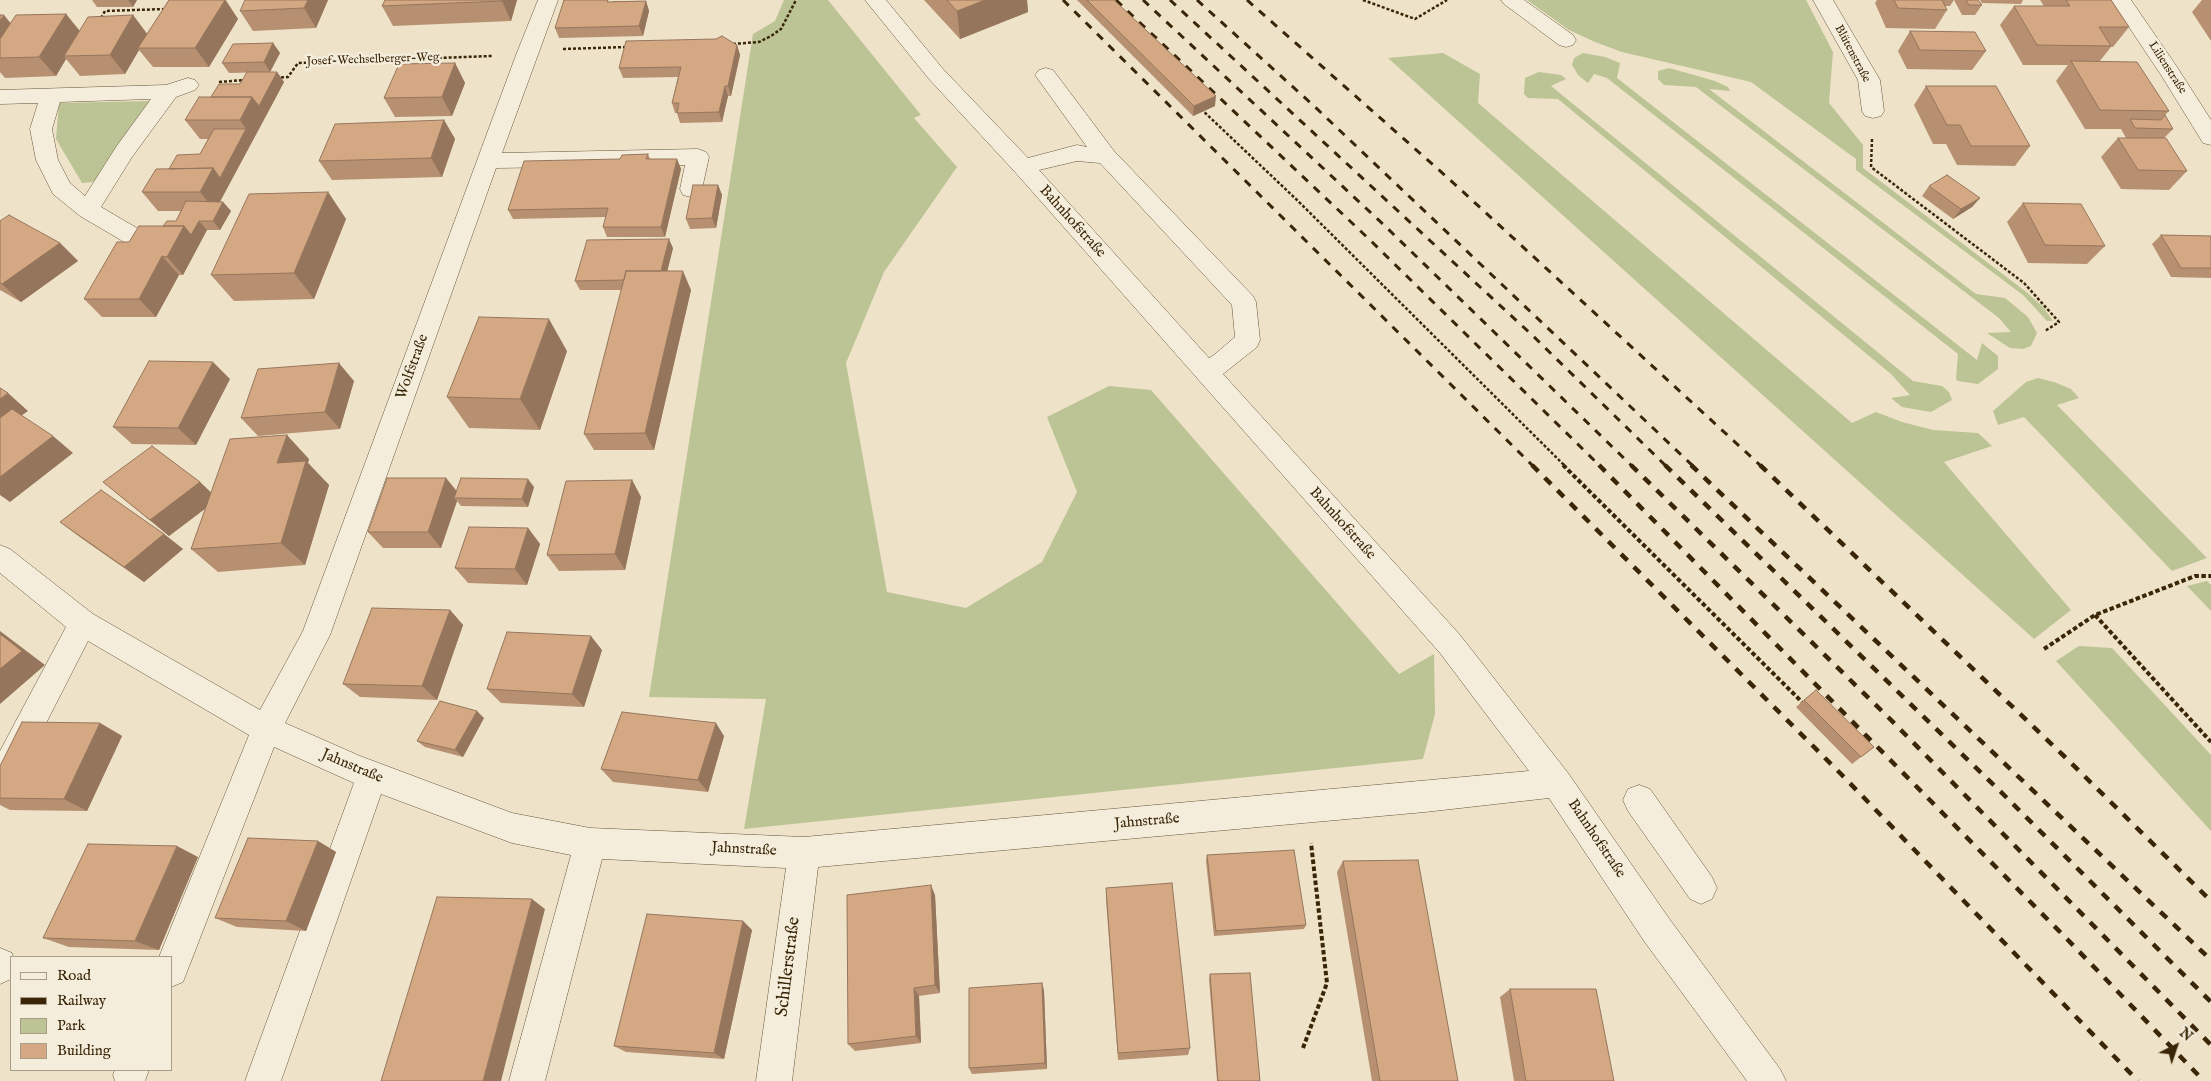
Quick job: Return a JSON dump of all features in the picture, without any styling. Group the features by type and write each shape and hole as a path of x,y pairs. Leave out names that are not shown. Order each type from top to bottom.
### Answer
{"street":[{"name":"Wolfstraße","path":"172,967 266,729 316,635 526,55 548,0"},
{"name":"Bahnhofstraße","path":"875,0 936,74 1023,167 1450,644 1557,783 1656,929 1712,1008 1768,1081"},
{"path":"1511,0 1566,40"},
{"name":"Blütenstraße","path":"1823,0 1869,80 1873,111"},
{"name":"Lilienstraße","path":"2121,0 2170,72 2211,138"},
{"path":"1046,75 1106,156 1244,302 1248,340 1223,362 1206,372"},
{"path":"0,97 178,88"},
{"path":"88,210 124,152 178,88"},
{"path":"51,95 40,129 47,160 61,188 88,210 134,237"},
{"path":"1023,167 1077,152 1106,156"},
{"path":"488,160 698,157 691,189"},
{"name":"Jahnstraße","path":"0,557 83,623 266,729 372,776 512,828 590,843 804,853 1307,808 1557,783"},
{"path":"0,782 83,623"},
{"path":"263,1081 372,776"},
{"path":"1639,800 1701,888"},
{"path":"527,1081 590,843"},
{"name":"Schillerstraße","path":"774,1081 804,853"}],"path":[{"path":"724,45 759,42 771,36 781,29 796,0"},
{"path":"1363,0 1415,19 1447,0"},
{"path":"100,20 105,12 170,9"},
{"path":"526,55 547,49 635,47"},
{"name":"Josef-Wechselberger-Weg","path":"274,78 288,77 298,63 526,55"},
{"path":"178,88 250,80"},
{"path":"1196,104 1304,207 1808,708"},
{"path":"1873,111 1872,167 1878,174 2024,283 2059,322 2045,331"},
{"path":"2044,649 2094,615 2194,576 2211,576"},
{"path":"2094,615 2211,742"},
{"path":"1303,1048 1327,983 1307,808"}],"green space":[{"path":"784,0 828,0 921,115 914,118 957,167 884,272 846,363 887,592 966,608 1042,562 1077,492 1047,417 1109,386 1151,390 1399,674 1434,654 1435,714 1423,759 744,829 766,699 649,697 753,34 775,21"},
{"path":"1527,0 1806,0 1833,52 1829,103 1863,145 1863,168 2025,291 2043,307 2053,321 2047,321 2023,295 1856,170 1856,159 1751,82 1622,52 1569,30"},
{"path":"1443,53 1480,74 1478,103 1852,423 1876,412 1902,422 1933,430 1978,433 1992,446 1944,462 2071,610 2034,639 1388,58"},
{"path":"1583,53 1605,57 1620,63 1617,78 1977,360 1982,343 1998,356 1998,369 1978,384 1958,381 1956,379 1958,354 1607,78 1594,74 1588,83 1578,75 1572,65 1574,58"},
{"path":"1669,68 1715,81 1728,87 1730,91 1709,89 1976,294 2005,298 2028,317 2037,333 2031,346 2023,349 2010,348 1987,333 2011,332 1999,318 1696,87 1664,85 1658,79 1658,71"},
{"path":"1539,72 1561,75 1566,79 1551,86 1913,381 1942,386 1949,392 1952,400 1931,412 1902,407 1891,398 1910,395 1891,374 1558,99 1528,98 1524,94 1525,78"},
{"path":"152,101 106,174 92,182 82,183 56,139 59,103"},
{"path":"2038,378 2071,389 2079,398 2057,405 2207,558 2172,571 2024,417 1998,425 1993,411 2026,382"},
{"path":"2207,581 2211,585 2211,611 2187,586"},
{"path":"2079,646 2112,648 2211,755 2211,831 2056,661"}],"building":[{"path":"169,0 225,0 195,48 138,48"},
{"path":"245,0 308,0 304,8 240,11"},
{"path":"385,0 502,0 502,1 382,6"},
{"path":"564,0 646,1 639,26 555,28"},
{"path":"947,0 985,0 957,11"},
{"path":"1087,0 1114,0 1216,96 1194,106"},
{"path":"1894,0 1942,0 1947,10 1898,8"},
{"path":"1966,0 1978,0 1982,5 1969,5"},
{"path":"2066,0 2111,0 2129,27 2099,27 2111,46 2037,45 2014,6 2070,6"},
{"path":"66,14 39,57 0,58 0,39 16,15"},
{"path":"133,15 110,55 64,56 88,17"},
{"path":"1910,31 1975,32 1986,51 1920,50"},
{"path":"722,36 737,45 728,86 725,86 719,112 677,113 679,103 672,103 681,67 619,68 626,41 716,39"},
{"path":"273,43 264,62 222,63 233,44"},
{"path":"2071,61 2137,62 2169,111 2100,110"},
{"path":"455,63 442,97 384,98 399,64"},
{"path":"247,72 277,72 259,106 252,97 211,97 219,84 240,84"},
{"path":"1926,86 1996,86 2030,146 1971,146 1960,125 1947,125"},
{"path":"199,97 252,97 240,120 185,120"},
{"path":"2165,115 2173,129 2135,128 2130,119 2161,120"},
{"path":"444,120 431,158 319,161 335,124"},
{"path":"214,129 246,129 220,178 213,168 169,169 177,155 200,154"},
{"path":"2118,138 2166,138 2187,171 2138,170"},
{"path":"648,154 646,159 677,159 661,227 603,227 608,208 508,210 524,161 620,159 622,155"},
{"path":"213,168 200,192 142,192 156,169"},
{"path":"1947,175 1980,198 1961,209 1929,186"},
{"path":"693,185 718,185 712,218 686,219"},
{"path":"328,192 294,273 211,275 249,194"},
{"path":"186,201 223,202 213,221 199,221 191,235 184,226 163,226 167,221 176,221"},
{"path":"2023,203 2081,204 2105,246 2045,245"},
{"path":"9,215 60,243 2,284 0,283 0,221"},
{"path":"139,226 184,226 167,257 162,256 139,299 84,299 117,242 129,242"},
{"path":"2161,235 2211,236 2211,268 2181,268"},
{"path":"669,239 661,271 626,271 624,280 575,281 587,240"},
{"path":"626,271 683,271 645,433 584,434"},
{"path":"479,317 549,319 520,399 447,397"},
{"path":"149,361 213,362 178,428 113,427"},
{"path":"339,363 325,412 241,418 258,369"},
{"path":"0,388 8,393 0,399"},
{"path":"12,409 53,436 0,477 0,418"},
{"path":"287,435 277,463 306,461 281,543 191,549 230,439"},
{"path":"152,446 200,482 150,520 103,482"},
{"path":"387,478 446,478 428,532 368,532"},
{"path":"461,478 528,479 522,499 454,498"},
{"path":"632,480 615,554 547,555 566,481"},
{"path":"101,490 164,534 124,567 60,522"},
{"path":"469,527 528,528 515,569 455,568"},
{"path":"372,608 450,610 422,686 343,684"},
{"path":"507,632 591,636 572,694 487,689"},
{"path":"0,634 22,651 0,669"},
{"path":"1816,690 1874,747 1861,757 1804,700"},
{"path":"440,701 477,711 455,750 417,741"},
{"path":"622,712 716,723 698,780 601,769"},
{"path":"22,722 100,723 64,799 0,798 0,766"},
{"path":"248,838 318,841 286,921 215,918"},
{"path":"88,844 177,846 135,941 43,938"},
{"path":"1294,850 1306,925 1216,931 1207,855"},
{"path":"1418,860 1458,1081 1380,1081 1343,861"},
{"path":"1172,883 1190,1048 1118,1053 1106,888"},
{"path":"931,885 935,985 914,988 916,1036 848,1044 847,895"},
{"path":"437,897 532,899 483,1081 381,1081"},
{"path":"647,914 743,921 714,1053 614,1046"},
{"path":"1250,973 1260,1081 1218,1081 1210,974"},
{"path":"1042,983 1045,1063 969,1068 969,988"},
{"path":"1510,989 1596,989 1614,1081 1526,1081"}],"railway":[{"path":"1063,0 1533,466"},
{"path":"1116,0 1370,240 1600,466"},
{"path":"1143,0 1385,226 1632,466"},
{"path":"1170,0 1532,335 1666,466"},
{"path":"1197,0 1314,106 1693,466"},
{"path":"1247,0 1448,178 1761,466"},
{"path":"1631,465 1889,718 2211,1045"},
{"path":"1665,465 2004,795 2211,1002"},
{"path":"1691,465 2211,960"},
{"path":"1760,465 2065,757 2211,901"},
{"path":"1533,466 1841,774 2138,1081"},
{"path":"1600,466 2067,939 2204,1081"}]}
